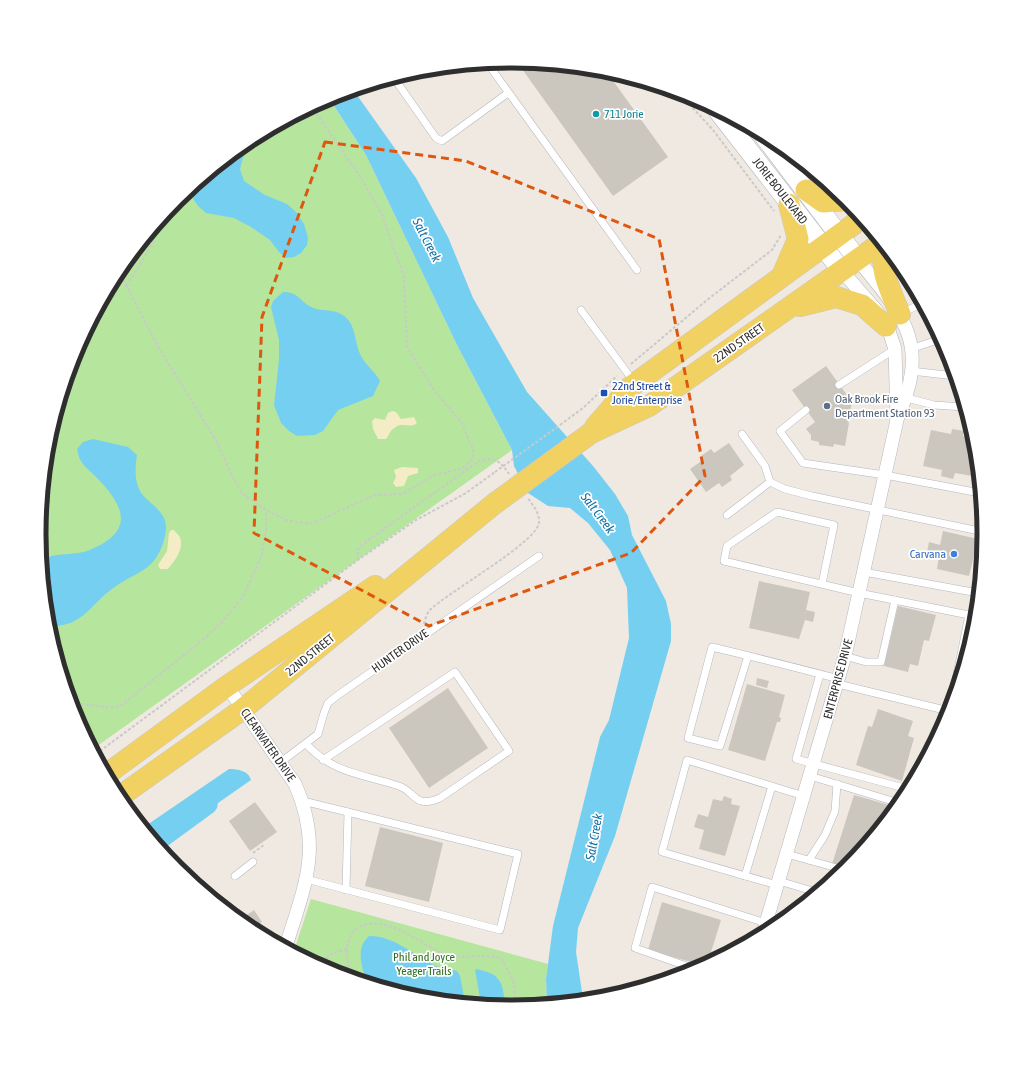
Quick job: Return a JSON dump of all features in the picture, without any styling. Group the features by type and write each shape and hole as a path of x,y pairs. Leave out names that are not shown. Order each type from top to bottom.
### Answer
{"main road":[{"name":"JORIE BOULEVARD","path":"725,121 782,208 832,240"},
{"name":"JORIE BOULEVARD","path":"776,151 806,190 832,240 850,265"},
{"path":"806,190 823,202 836,201"},
{"path":"782,208 798,239 782,276"},
{"name":"22ND STREET","path":"591,433 629,388 630,376 782,276 857,222"},
{"name":"22ND STREET","path":"111,771 228,686 494,504 591,433 649,406 876,245"},
{"path":"884,255 885,276 893,320"},
{"path":"789,308 836,297 862,305 893,320"},
{"name":"22ND STREET","path":"124,793 243,709 494,504"}],"street":[{"name":"ENTERPRISE DRIVE","path":"766,923 845,656 897,420 907,398 911,371 913,348 908,331 877,311 850,265"},
{"name":"ENTERPRISE DRIVE","path":"850,265 893,320 897,420"},
{"name":"CLEARWATER DRIVE","path":"228,686 295,784 303,801 309,824 311,845 310,864 287,941"}],"lane":[{"path":"491,69 637,270"},
{"path":"397,83 436,138 442,141 508,93"},
{"path":"893,320 919,309"},
{"path":"581,310 630,376"},
{"path":"913,348 935,341"},
{"path":"839,385 895,349"},
{"path":"911,371 949,375"},
{"path":"907,398 934,405 959,407"},
{"path":"806,410 780,431 803,463 885,475 975,492"},
{"path":"742,434 765,466 770,482 785,489 877,511 977,531"},
{"path":"727,515 770,482"},
{"path":"822,584 834,525 777,512 727,546 724,561 859,593 969,615 962,652"},
{"name":"HUNTER DRIVE","path":"281,762 318,734 326,708 338,695 539,556"},
{"path":"864,572 973,592"},
{"path":"845,656 866,662 881,662 895,600"},
{"path":"748,656 720,746 688,738 712,647 748,656 820,674 838,681 943,709"},
{"path":"306,744 323,760 358,775 401,787 414,799 432,802 509,751 455,672 323,760"},
{"path":"820,674 796,759 837,784 893,801"},
{"path":"804,796 687,760 662,852 744,876 810,891"},
{"path":"812,769 902,788"},
{"path":"809,860 825,835 835,811 837,784"},
{"path":"744,876 772,786"},
{"path":"303,801 518,854 500,930 306,879"},
{"path":"346,890 348,812"},
{"path":"786,854 836,867"},
{"path":"234,876 253,862"},
{"path":"686,966 635,948 652,887 761,927"}],"path":[{"path":"690,104 782,208"},
{"path":"122,277 156,345 217,442 238,487 249,500 266,510 286,520 308,524 375,495 402,494 434,475 463,468 471,463 474,454 460,422 434,390 407,347 404,277 382,215 363,181 316,112"},
{"path":"100,751 358,560 416,520 466,493 583,408 630,376 707,300 772,250 778,242 782,232"},
{"path":"127,286 154,242 154,237"},
{"path":"358,560 357,550 366,541 479,461 488,459 501,463"},
{"path":"427,632 424,624 430,610 486,570 538,528 538,513 534,507"},
{"path":"78,704 113,708 122,705 222,622 243,596 262,555 266,530 266,510"},
{"path":"252,853 265,844"},
{"path":"350,970 347,957 353,932 360,926 378,924 404,931 432,949 459,958 495,956 502,959 510,970 516,1000"},
{"path":"324,960 333,953 341,952 348,948"},
{"path":"341,952 347,957"}],"highlighted area":[{"path":"325,142 466,161 659,239 705,476 631,553 429,626 254,533 262,317"}],"green space":[{"path":"333,104 366,155 456,343 512,450 97,746 81,712 71,684 55,625 50,595 46,534 47,504 55,443 62,414 81,356 108,301 124,275 142,251 182,205 228,165 253,147 279,131"},
{"name":"Phil and Joyce Yeager Trails","path":"311,899 548,964 546,979 547,999 512,1000 481,999 421,991 362,975 333,964 296,946"}],"sand":[{"path":"392,411 396,412 401,419 414,417 417,423 415,425 398,426 392,429 386,439 378,439 373,429 372,421 375,418 385,420 388,413"},
{"path":"402,467 418,468 418,473 408,476 404,486 396,487 393,483 396,477 394,470"},
{"path":"171,530 174,530 180,537 180,550 168,569 160,569 158,565 167,551 169,533"}],"water":[{"name":"Salt Creek","path":"357,95 416,178 448,237 473,298 527,392 593,466 615,494 628,516 632,535 666,601 671,624 671,641 615,836 578,928 576,952 582,994 547,999 546,979 553,926 600,737 609,720 629,638 627,588 610,550 588,523 570,508 548,506 528,493 514,466 512,450 456,343 366,155 333,104"},
{"path":"244,153 240,169 244,181 265,195 287,204 296,212 304,224 308,238 307,245 301,253 294,257 286,258 279,252 270,240 251,227 234,218 206,213 198,206 192,196 228,165"},
{"path":"283,292 292,293 313,308 336,312 345,316 352,325 358,349 362,358 380,381 373,396 338,410 323,431 315,435 297,436 289,431 281,423 274,405 279,360 279,340 271,307 273,301"},
{"path":"93,439 128,447 137,455 136,480 139,490 161,513 166,527 165,536 158,556 148,567 120,583 78,619 70,623 55,626 50,595 47,558 79,553 92,549 105,542 114,534 119,526 121,518 119,509 107,489 80,460 77,449 83,442"},
{"path":"229,769 239,770 248,774 250,777 251,780 218,803 214,812 167,846 148,824"},
{"path":"369,936 387,939 436,966 457,971 460,976 464,997 421,991 365,976 361,952 365,941"},
{"path":"475,969 490,973 499,980 503,990 504,1000 480,999"}],"building":[{"name":"711 Jorie","path":"522,68 572,72 612,79 668,157 613,196"},
{"name":"Oak Brook Fire Department Station 93","path":"826,366 852,402 850,412 847,414 846,419 849,423 845,446 834,444 833,447 819,445 819,442 811,440 811,435 806,429 815,422 792,390"},
{"path":"952,429 964,431 963,436 967,437 973,476 955,473 953,479 941,476 942,470 923,466 931,430 951,434"},
{"path":"729,443 744,465 730,476 732,480 722,487 719,483 706,492 690,469 703,460 701,456 711,449 714,453"},
{"name":"Carvana","path":"943,531 977,539 969,576 937,569 939,556 927,552 929,542 940,545"},
{"path":"759,581 810,592 806,610 815,612 813,622 805,620 799,639 749,628"},
{"path":"898,606 936,615 929,641 924,640 918,666 910,664 908,672 884,666"},
{"path":"757,678 769,681 767,688 756,685"},
{"path":"747,684 785,695 779,717 781,718 780,722 777,722 765,761 728,750"},
{"path":"448,688 488,748 429,788 389,728"},
{"path":"878,709 913,721 908,736 914,738 902,781 856,765 868,726 872,727"},
{"path":"854,795 890,805 841,863 838,866 832,864"},
{"path":"724,796 732,799 731,804 740,806 725,856 699,849 704,830 694,827 698,814 708,817 713,799 722,801"},
{"path":"255,802 277,832 250,851 229,821"},
{"path":"380,827 443,843 429,902 365,886"},
{"path":"662,902 721,920 710,954 693,963 648,950"},
{"path":"254,910 262,922 260,923 261,926 253,921 246,916"}],"place":[{"name":"711 Jorie","path":"596,114"},
{"name":"22nd Street & Jorie/Enterprise","path":"604,393"},
{"name":"Oak Brook Fire Department Station 93","path":"827,406"},
{"name":"Carvana","path":"954,554"}]}
